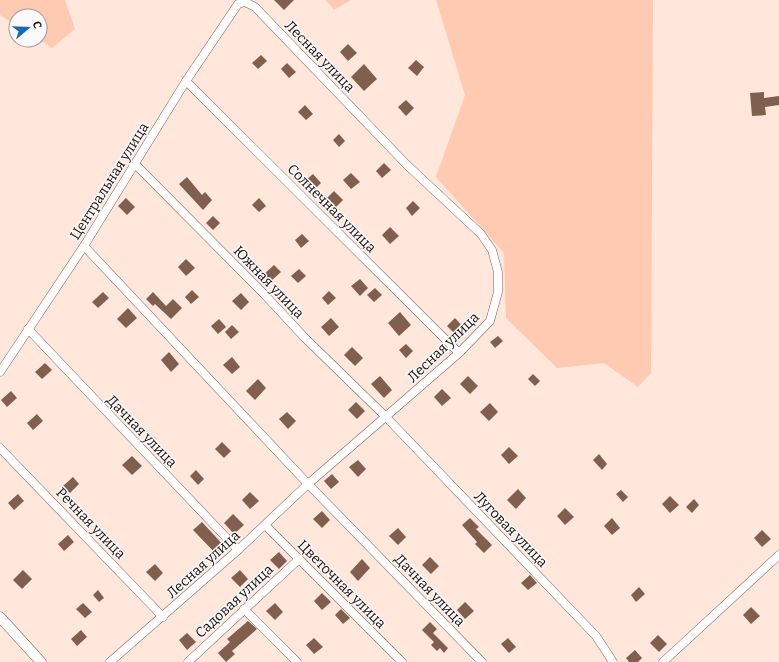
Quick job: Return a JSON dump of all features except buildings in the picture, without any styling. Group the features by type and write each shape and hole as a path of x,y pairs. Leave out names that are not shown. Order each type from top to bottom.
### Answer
{"main road":[{"path":"0,617 41,662"}],"street":[{"name":"Лесная улица","path":"110,662 238,550 308,484 459,353 490,321 498,292 498,272 492,250 481,234 407,165 255,7 245,2 238,4"},
{"name":"Центральная улица","path":"0,372 84,246 186,81 238,4"},
{"name":"Солнечная улица","path":"186,81 459,353"},
{"name":"Южная улица","path":"135,164 264,294 304,337 386,417"},
{"name":"Дачная улица","path":"84,246 308,484 482,662"},
{"name":"Дачная улица","path":"28,329 238,550"},
{"name":"Луговая улица","path":"386,417 596,636 613,662"},
{"name":"Речная улица","path":"0,448 163,617"},
{"name":"Цветочная улица","path":"265,525 402,662"},
{"path":"663,662 779,555"},
{"name":"Садовая улица","path":"188,662 298,559"},
{"path":"244,609 297,662"}],"shaded area":[{"path":"0,0 65,0 75,29 52,48 48,45 48,8 8,8 8,20 0,15"},
{"path":"326,0 351,0 334,10"},
{"path":"436,0 653,0 651,373 638,387 604,363 557,368 506,318 504,253 436,177 465,95"}]}
